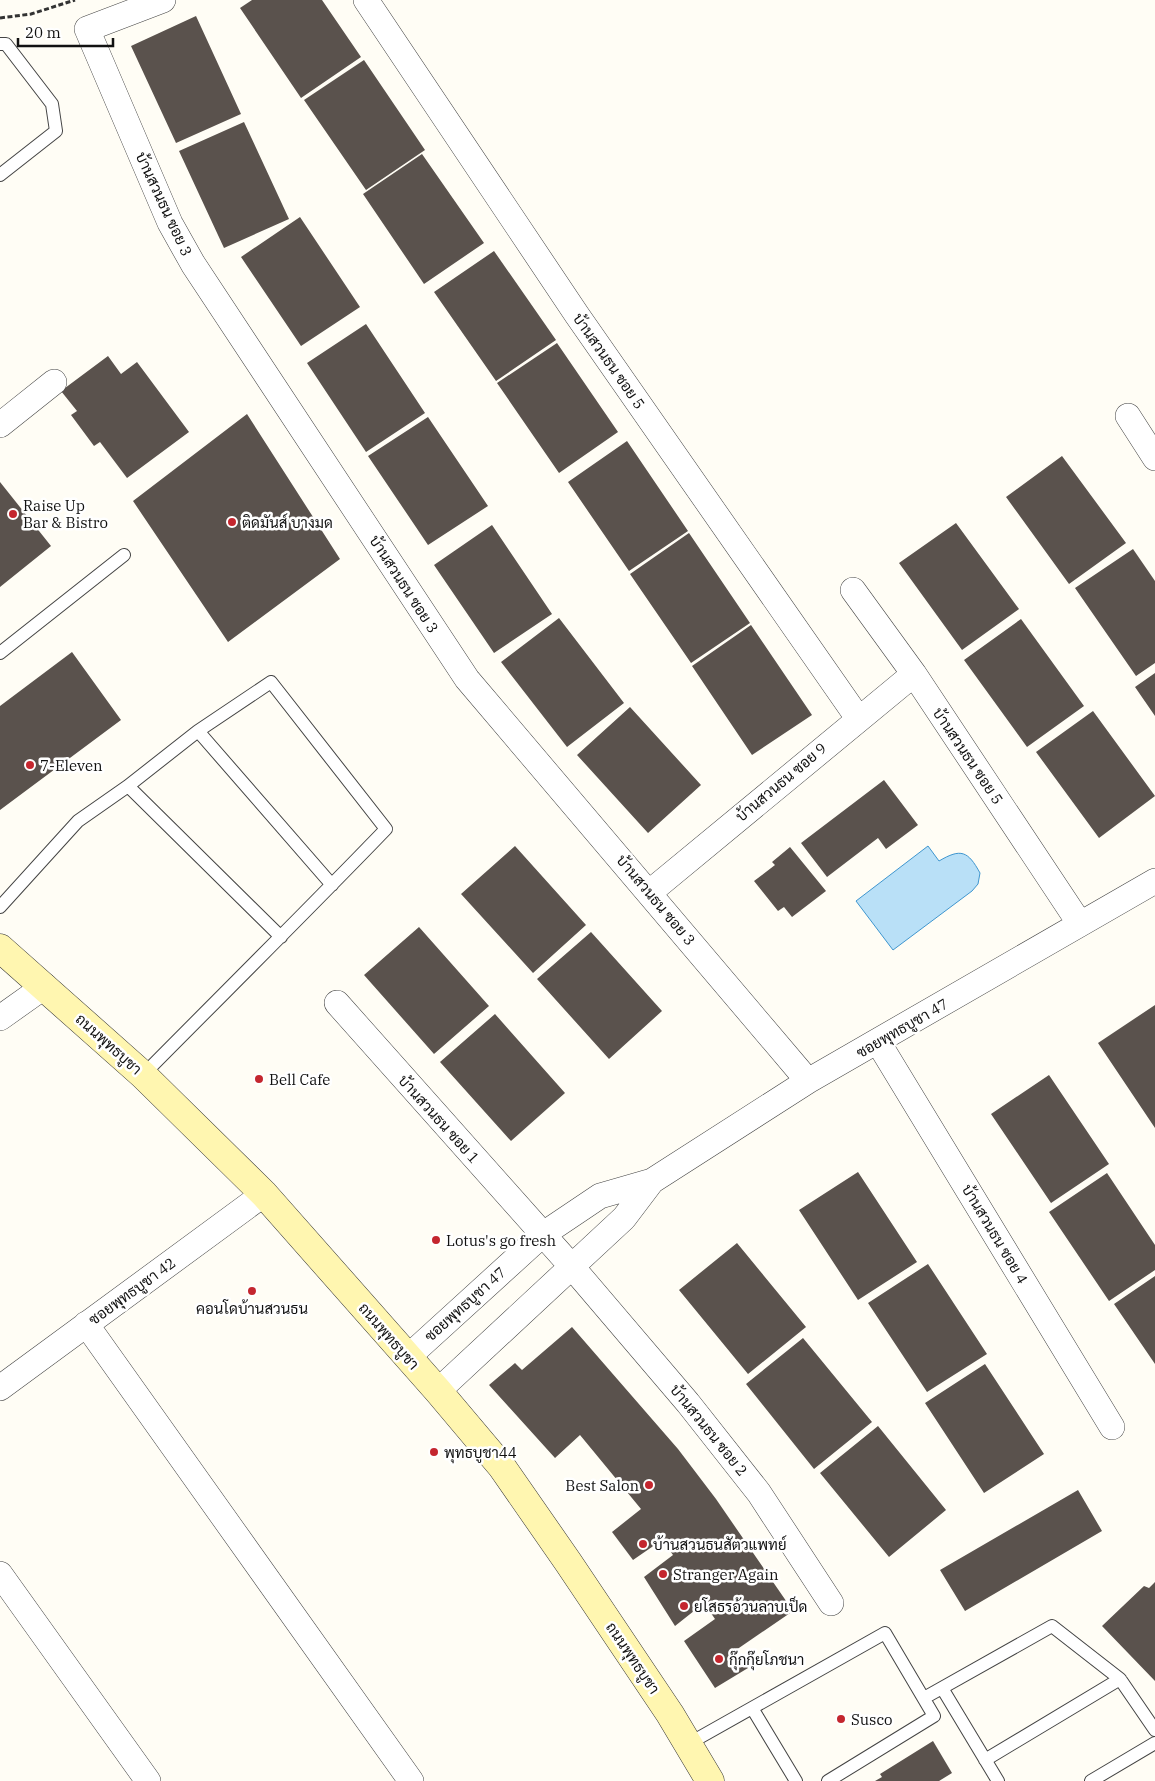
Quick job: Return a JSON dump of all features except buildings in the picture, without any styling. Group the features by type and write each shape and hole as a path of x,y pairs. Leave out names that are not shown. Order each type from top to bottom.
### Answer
{"main road":[{"name":"ถนนพุทธบูชา","path":"0,948 143,1075 264,1194 438,1391 502,1467 600,1610 688,1744 710,1781"}],"street":[{"name":"บ้านสวนธน ซอย 3","path":"163,0 88,29 170,223 192,264 467,679 650,892 808,1081"},
{"name":"บ้านสวนธน ซอย 5","path":"366,0 577,315 858,718"},
{"path":"0,425 54,382"},
{"path":"1128,416 1155,458"},
{"name":"บ้านสวนธน ซอย 5","path":"853,590 914,674 1080,924"},
{"name":"บ้านสวนธน ซอย 9","path":"650,892 858,718 914,674"},
{"name":"ซอยพุทธบูชา 47","path":"408,1357 542,1235 600,1196 652,1181 808,1081 1155,881"},
{"path":"0,1018 45,986"},
{"name":"บ้านสวนธน ซอย 1","path":"336,1003 573,1268"},
{"name":"บ้านสวนธน ซอย 4","path":"878,1042 1112,1427"},
{"name":"ซอยพุทธบูชา 47","path":"438,1391 573,1268 624,1218 652,1181"},
{"name":"ซอยพุทธบูชา 42","path":"0,1388 264,1194"},
{"name":"บ้านสวนธน ซอย 2","path":"573,1268 688,1403 759,1493 831,1603"},
{"path":"86,1324 411,1781"},
{"path":"0,1574 148,1781"}],"lane":[{"path":"0,44 6,44 52,104 56,131 0,175"},
{"path":"0,653 124,555"},
{"path":"0,907 78,821 128,786 198,730 271,682 386,829 143,1075"},
{"path":"198,730 332,885"},
{"path":"128,786 281,937"},
{"path":"924,1698 1052,1626 1120,1679 1155,1730"},
{"path":"688,1744 885,1633 934,1716 828,1781"},
{"path":"985,1760 1120,1679"},
{"path":"942,1688 998,1781"},
{"path":"752,1708 796,1781"},
{"path":"1091,1781 1155,1742"}],"path":[{"path":"0,18 31,14 76,0"}],"water":[{"path":"928,846 939,861 958,853 968,856 980,873 978,884 972,891 893,950 856,901"}],"place":[{"name":"Raise Up Bar & Bistro","path":"13,514"},
{"name":"ติดมันส์ บางมด","path":"232,522"},
{"name":"7-Eleven","path":"30,765"},
{"name":"Bell Cafe","path":"259,1079"},
{"name":"Lotus's go fresh","path":"436,1240"},
{"name":"คอนโดบ้านสวนธน","path":"252,1291"},
{"name":"พุทธบูชา44","path":"434,1452"},
{"name":"Best Salon","path":"649,1485"},
{"name":"บ้านสวนธนสัตวแพทย์","path":"643,1544"},
{"name":"Stranger Again","path":"663,1574"},
{"name":"ยโสธรอ้วนลาบเป็ด","path":"684,1606"},
{"name":"กุ๊กกุ๊ยโภชนา","path":"719,1659"},
{"name":"Susco","path":"841,1719"}]}
